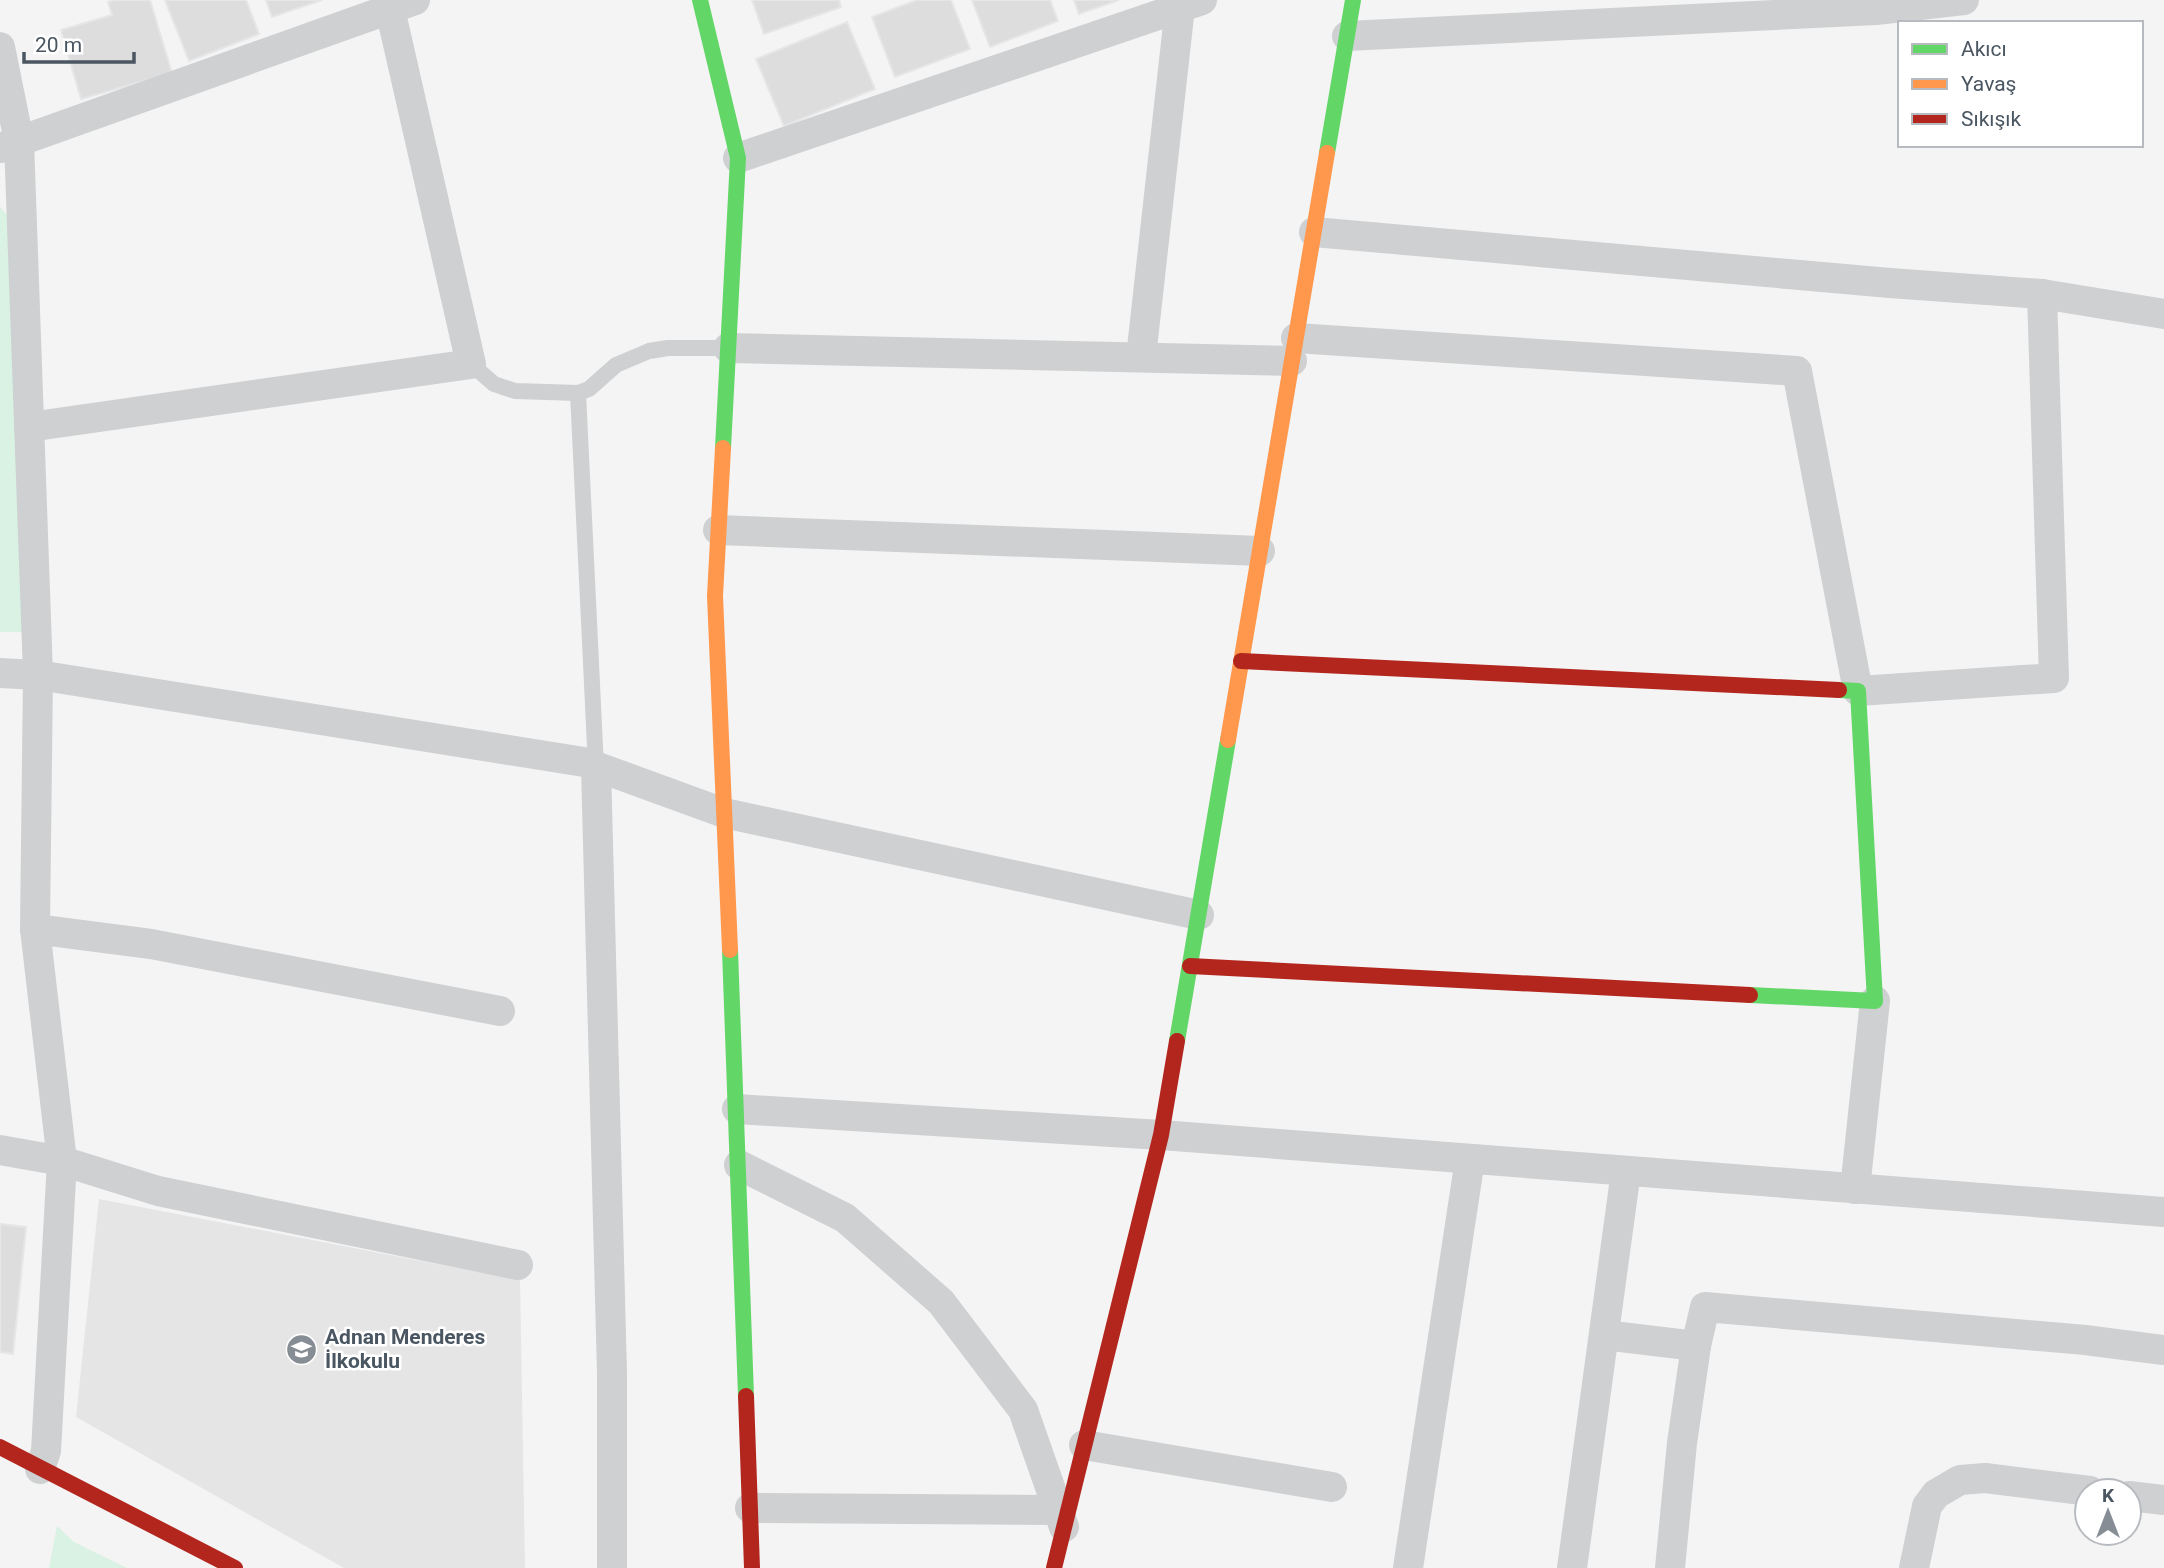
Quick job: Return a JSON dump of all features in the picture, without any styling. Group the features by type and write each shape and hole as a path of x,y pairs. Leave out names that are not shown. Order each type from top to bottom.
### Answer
{"street":[{"path":"700,0 738,158 715,596 737,1109 752,1568"},
{"path":"1054,1568 1061,1519 1084,1446 1161,1135 1353,0"},
{"path":"1348,36 1876,10 1964,0"},
{"path":"10,145 402,4 471,364 29,427"},
{"path":"738,158 1191,4 1141,357"},
{"path":"0,47 10,145 29,427 38,675 35,929 62,1161 46,1451 40,1469"},
{"path":"1314,232 2042,294 2164,314"},
{"path":"1241,661 1858,691 2054,678 2042,294"},
{"path":"728,348 1141,357 1294,349 1797,371 1858,691 1875,1001 1855,1189"},
{"path":"718,530 1260,551"},
{"path":"0,673 38,675 584,762 724,813 1199,915"},
{"path":"596,767 612,1373 612,1568"},
{"path":"35,929 151,944 500,1011"},
{"path":"1190,966 1875,1001"},
{"path":"737,1109 1161,1135 2164,1212"},
{"path":"0,1150 62,1161 158,1191 519,1265"},
{"path":"1408,1568 1470,1159"},
{"path":"739,1166 845,1218 941,1302 1023,1410 1061,1519"},
{"path":"1572,1568 1626,1171"},
{"path":"1670,1568 1682,1443 1696,1346 1705,1307 2085,1340 2164,1350"},
{"path":"1604,1335 1696,1346"},
{"path":"1084,1446 1332,1488"},
{"path":"0,1447 235,1568"},
{"path":"1914,1568 1927,1506 1936,1494 1960,1480 1985,1478 2073,1489"},
{"path":"2143,1498 2164,1500"},
{"path":"750,1508 1061,1519"}],"lane":[{"path":"471,364 494,384 515,391 578,393 589,388 616,365 649,351 668,348 728,348"},
{"path":"578,393 596,767"}],"shaded area":[{"name":"Adnan Menderes İlkokulu","path":"99,1199 520,1280 525,1568 344,1568 76,1417"}],"green space":[{"path":"0,207 9,217 23,632 0,632"},
{"path":"57,1526 74,1542 127,1568 49,1568"}],"building":[{"path":"150,0 172,73 81,99 61,30 112,15 108,2"},
{"path":"165,0 246,0 259,34 189,61"},
{"path":"266,0 322,0 272,17"},
{"path":"752,0 839,0 841,7 764,34"},
{"path":"917,0 951,0 970,49 895,77 872,17"},
{"path":"972,0 1050,0 1058,21 990,47"},
{"path":"1074,0 1119,0 1079,14"},
{"path":"847,22 875,89 784,126 756,59"},
{"path":"0,1224 26,1227 13,1354 0,1352"}],"traffic: fast":[{"path":"700,0 738,158 723,448"},
{"path":"1327,153 1353,0"},
{"path":"1750,995 1875,1001 1858,691 1839,690"},
{"path":"1177,1041 1228,740"},
{"path":"730,950 746,1396"}],"traffic: slow":[{"path":"1228,740 1327,153"},
{"path":"723,448 715,596 730,950"}],"traffic: jam":[{"path":"1241,661 1839,690"},
{"path":"1190,966 1750,995"},
{"path":"1054,1568 1161,1135 1177,1041"},
{"path":"746,1396 752,1568"},
{"path":"0,1447 235,1568"}],"place":[{"name":"Adnan Menderes İlkokulu","path":"302,1349"}]}
